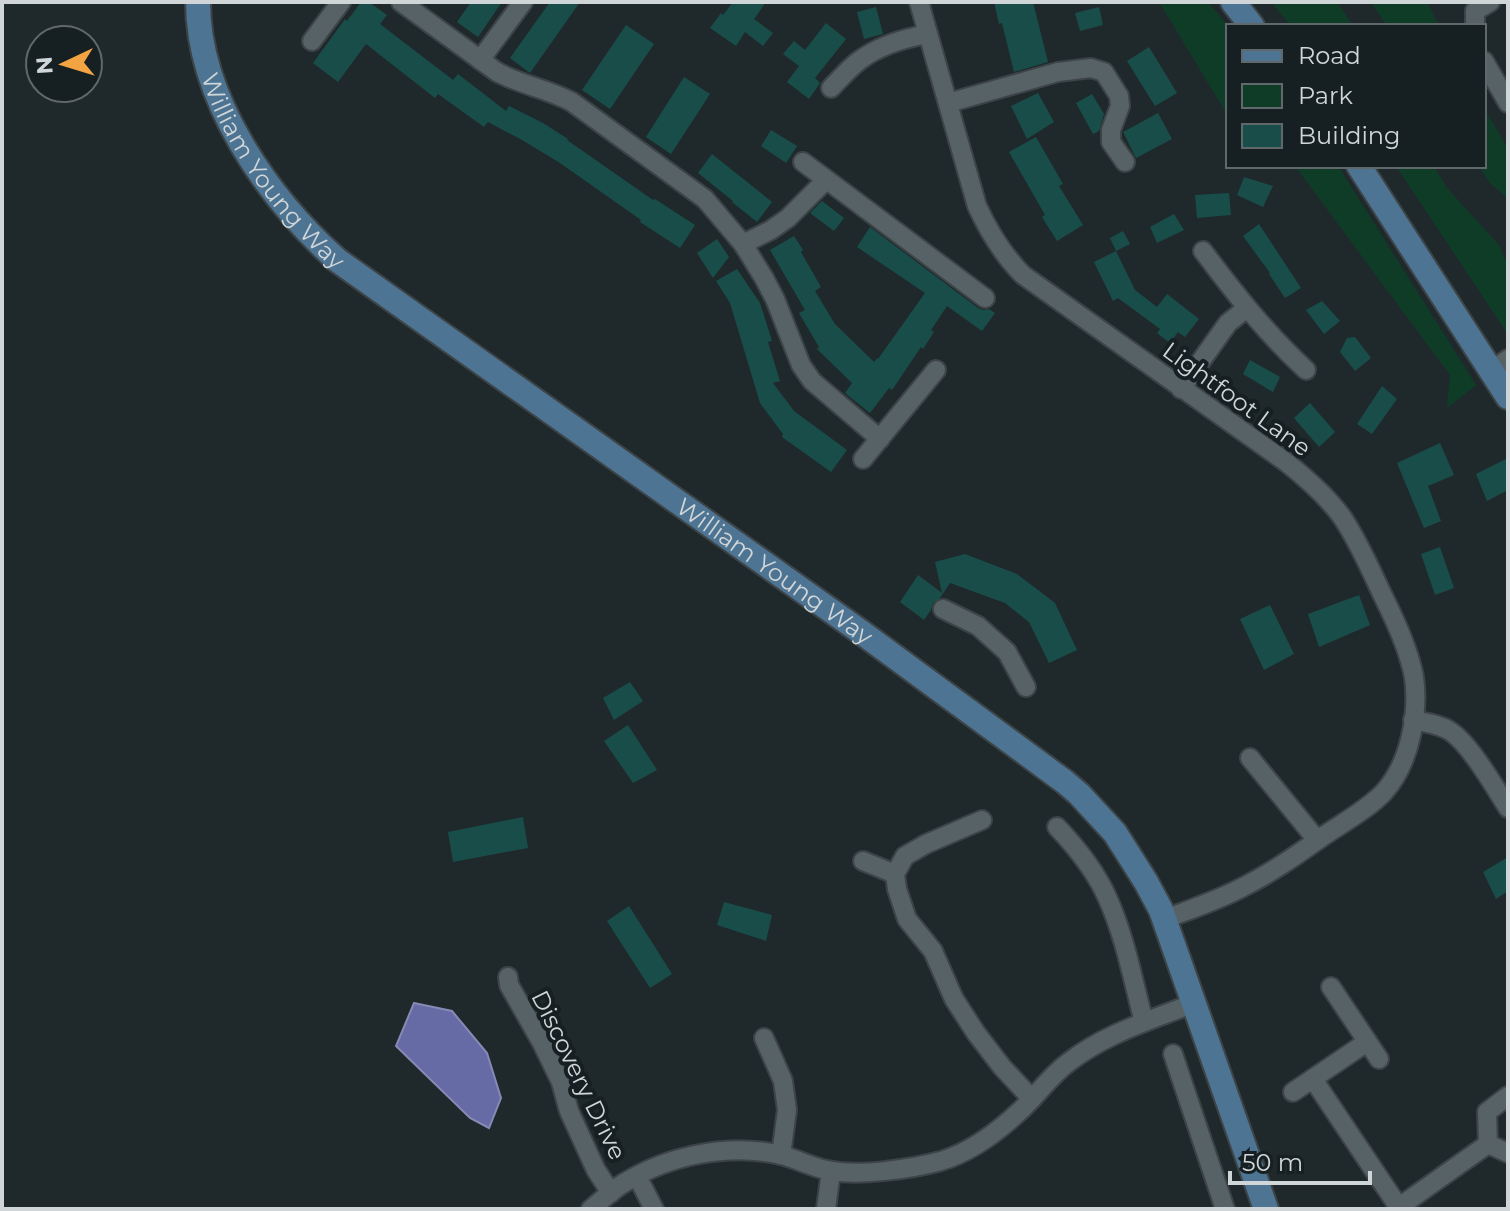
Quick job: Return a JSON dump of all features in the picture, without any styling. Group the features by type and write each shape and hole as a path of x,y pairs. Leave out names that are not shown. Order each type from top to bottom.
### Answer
{"main road":[{"name":"William Young Way","path":"198,2 204,46 216,92 229,123 262,175 315,240 337,260 861,632 1065,782 1115,833 1165,919 1266,1209"},
{"path":"1233,2 1250,24"},
{"path":"1360,168 1500,365 1508,397"}],"street":[{"path":"312,41 341,2"},
{"path":"401,2 508,78 562,96 705,199 743,244 764,278 801,365 812,381 880,439"},
{"path":"480,60 523,2"},
{"name":"Lightfoot Lane","path":"919,2 977,206 987,228 1012,264 1023,275 1303,475 1340,514 1351,531 1408,655 1414,679 1413,720 1406,752 1382,794 1293,859 1241,889 1165,919"},
{"path":"1475,24 1475,11 1490,2"},
{"path":"831,88 860,60 882,47 928,34"},
{"path":"1486,64 1508,103"},
{"path":"948,103 1058,72 1091,68 1104,72 1119,96 1120,106 1114,118 1111,142 1125,162"},
{"path":"803,162 985,298"},
{"path":"743,244 788,218 826,180"},
{"path":"1203,251 1278,344 1306,370"},
{"path":"1181,389 1228,323 1247,308"},
{"path":"863,459 936,370"},
{"path":"943,609 978,626 1007,652 1026,687"},
{"path":"1413,720 1433,724 1453,734 1508,808"},
{"path":"1250,758 1317,840"},
{"path":"982,820 905,856 895,874 897,889 907,919 933,951 954,999 1002,1067 1032,1099"},
{"path":"1057,827 1079,850 1108,899 1144,1022"},
{"path":"863,861 895,874"},
{"name":"Discovery Drive","path":"508,977 509,985 561,1082 569,1111 596,1170 611,1193"},
{"path":"1331,987 1379,1059"},
{"name":"Discovery Drive","path":"591,1209 655,1166 691,1155 738,1150 781,1155 831,1171 855,1172 904,1169 944,1160 979,1144 1021,1111 1073,1058 1110,1037 1194,1003"},
{"path":"764,1038 783,1081 787,1110 781,1155"},
{"path":"1293,1092 1367,1042"},
{"path":"1173,1054 1219,1207"},
{"path":"1313,1079 1399,1208 1488,1144"},
{"path":"1488,1144 1487,1112 1508,1096"},
{"path":"1488,1144 1508,1153"},
{"path":"826,1209 831,1171"},
{"name":"Discovery Drive","path":"637,1176 654,1209"}],"green space":[{"path":"1159,2 1208,2 1226,24 1226,113"},
{"path":"1271,2 1337,2 1352,24 1289,24"},
{"path":"1371,2 1427,2 1438,24 1386,24"},
{"path":"1486,111 1508,149 1508,199 1489,182 1480,168 1486,168"},
{"path":"1296,168 1339,168 1476,385 1447,408 1450,375"},
{"path":"1397,168 1435,168 1447,188 1499,245 1508,265 1507,333"}],"water":[{"path":"414,1003 452,1011 487,1053 501,1098 489,1128 470,1118 396,1046"}],"building":[{"path":"361,2 369,2 387,15 380,24 453,80 458,74 506,111 509,106 543,123 653,200 695,225 680,248 560,163 488,122 484,127 438,94 435,98 366,44 338,82 313,63"},
{"path":"471,2 502,2 478,37 457,22"},
{"path":"550,2 580,2 530,73 510,58"},
{"path":"733,2 766,2 754,19 773,33 763,46 745,32 736,46 710,28"},
{"path":"994,2 1033,2 1048,62 1014,72"},
{"path":"876,7 883,34 864,39 857,12"},
{"path":"1099,7 1103,25 1080,31 1075,13"},
{"path":"826,23 846,39 815,78 820,83 809,99 787,82 799,66 783,54 794,41 805,50"},
{"path":"626,25 654,44 610,109 582,90"},
{"path":"1149,47 1177,93 1155,106 1127,61"},
{"path":"684,77 710,94 671,154 646,137"},
{"path":"1038,93 1054,122 1027,139 1011,106"},
{"path":"1092,94 1104,114 1099,131 1093,134 1076,103"},
{"path":"1158,113 1172,139 1136,158 1123,132"},
{"path":"771,130 797,146 786,163 761,146"},
{"path":"1036,137 1063,184 1059,186 1083,225 1057,241 1009,152"},
{"path":"712,154 772,202 757,222 698,173"},
{"path":"1244,177 1273,186 1263,207 1237,195"},
{"path":"1229,193 1231,215 1197,218 1195,195"},
{"path":"822,201 844,218 834,231 810,213"},
{"path":"1174,214 1184,230 1157,243 1150,227"},
{"path":"1259,224 1301,288 1285,298 1243,236"},
{"path":"870,227 978,308 995,313 982,331 947,306 923,349 921,347 892,390 889,388 870,413 845,393 852,383 817,349 819,347 799,313 805,310 770,250 794,236 821,287 815,291 835,324 874,362 925,293 857,247"},
{"path":"1123,231 1130,244 1116,251 1110,238"},
{"path":"717,239 729,257 713,278 697,253"},
{"path":"1116,251 1135,290 1157,307 1167,294 1199,319 1185,337 1178,332 1170,343 1157,333 1160,329 1118,298 1113,301 1094,262"},
{"path":"737,269 760,303 772,341 768,342 780,381 773,383 794,411 847,450 831,472 782,437 783,434 760,403 730,303 716,281"},
{"path":"1322,301 1340,321 1324,334 1306,310"},
{"path":"1355,337 1371,358 1355,371 1340,352 1347,338"},
{"path":"1250,360 1280,377 1273,392 1243,374"},
{"path":"1382,386 1397,399 1372,434 1357,424"},
{"path":"1310,403 1335,432 1319,447 1294,418"},
{"path":"1440,443 1454,475 1428,486 1441,521 1424,528 1397,463"},
{"path":"1508,458 1508,490 1487,501 1476,474"},
{"path":"1440,547 1454,588 1435,595 1421,554"},
{"path":"965,554 1017,574 1055,603 1077,650 1049,663 1029,622 1005,603 950,583 940,598 933,603 924,620 900,602 918,575 942,593 935,562"},
{"path":"1359,595 1370,625 1319,647 1308,614"},
{"path":"1270,605 1294,654 1264,670 1240,619"},
{"path":"630,682 643,701 614,720 603,698"},
{"path":"628,725 657,770 633,783 604,741"},
{"path":"523,817 528,848 453,862 448,832"},
{"path":"1508,857 1508,891 1496,899 1483,872"},
{"path":"724,902 772,915 766,941 717,925"},
{"path":"629,906 672,974 650,988 607,921"}]}
